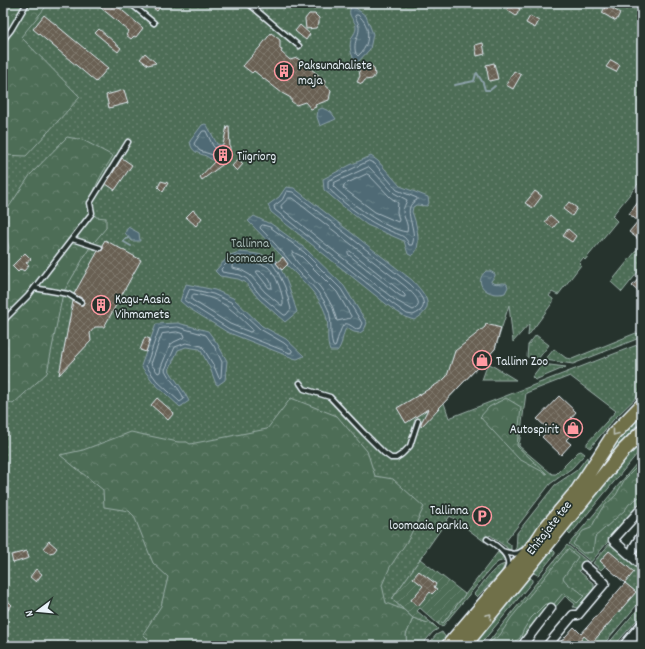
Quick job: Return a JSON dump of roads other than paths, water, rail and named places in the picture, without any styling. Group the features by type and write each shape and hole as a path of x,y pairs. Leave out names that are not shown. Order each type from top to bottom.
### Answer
{"main road":[{"name":"Ehitajate tee","path":"448,646 489,596 503,583 535,544 544,530 577,491 614,434 642,405"},
{"name":"Ehitajate tee","path":"464,646 624,450 642,432"},
{"path":"626,646 642,627"}],"street":[{"path":"642,508 613,540 642,566"},
{"path":"631,556 634,547 642,534"},
{"path":"547,646 573,615 578,615 605,583 586,566"},
{"path":"530,646 525,642 551,608"}],"lane":[{"path":"3,40 11,30 27,3"},
{"path":"130,3 154,23"},
{"path":"248,3 299,46"},
{"path":"3,322 34,288 92,213 90,203 128,142"},
{"path":"72,239 100,248"},
{"path":"34,288 68,294 82,302"},
{"path":"300,383 304,389 330,397 384,453 391,458 396,458 410,446 418,421"},
{"path":"530,541 544,530"},
{"path":"487,539 501,550 510,554 517,554 526,546"},
{"path":"489,596 499,578 508,568 507,558 501,550"}],"water":[{"path":"352,5 366,16 373,34 370,49 357,63 353,57 350,47 356,28 356,25 350,15"},
{"path":"322,108 331,112 336,119 320,126 317,117 318,110"},
{"path":"202,125 207,125 217,144 223,145 215,161 196,152 191,145 190,141"},
{"path":"371,156 378,161 400,186 428,197 429,203 427,206 416,205 413,207 412,212 418,242 416,251 412,256 408,254 404,241 367,225 324,190 323,179"},
{"path":"286,187 294,188 412,280 425,296 427,306 425,311 414,320 405,317 390,307 271,212 268,205 279,197"},
{"path":"254,216 270,223 306,249 344,286 367,323 364,330 360,333 346,328 337,351 330,351 328,343 327,320 325,312 317,297 287,265 288,264 283,257 248,221"},
{"path":"128,227 139,233 140,241 132,241 125,233"},
{"path":"239,252 254,253 274,259 278,262 276,263 284,274 297,312 285,322 259,299 245,282 238,279 220,276 215,271 227,258 227,256"},
{"path":"486,271 490,271 495,274 491,282 496,284 507,284 508,287 505,293 493,294 484,289 480,281"},
{"path":"186,284 215,290 233,298 262,326 286,339 304,356 297,359 293,358 227,332 180,301"},
{"path":"178,323 208,331 227,361 225,380 218,385 216,384 200,349 186,347 178,350 169,370 189,401 180,407 154,383 141,366 156,324"}],"waterway":[{"path":"363,3 366,6"},
{"path":"455,85 474,81 477,73 485,90 490,90 495,86"},
{"path":"128,238 124,240 124,242 131,246"}],"place":[{"name":"Paksunahaliste maja","path":"284,71"},
{"name":"Tiigriorg","path":"223,155"},
{"name":"Kagu-Aasia Vihmamets","path":"101,305"},
{"name":"Tallinn Zoo","path":"482,360"},
{"name":"Autospirit","path":"573,428"},
{"name":"Tallinna loomaaia parkla","path":"482,516"}],"park label":[{"name":"Tallinna loomaaed","path":"250,250"}]}
